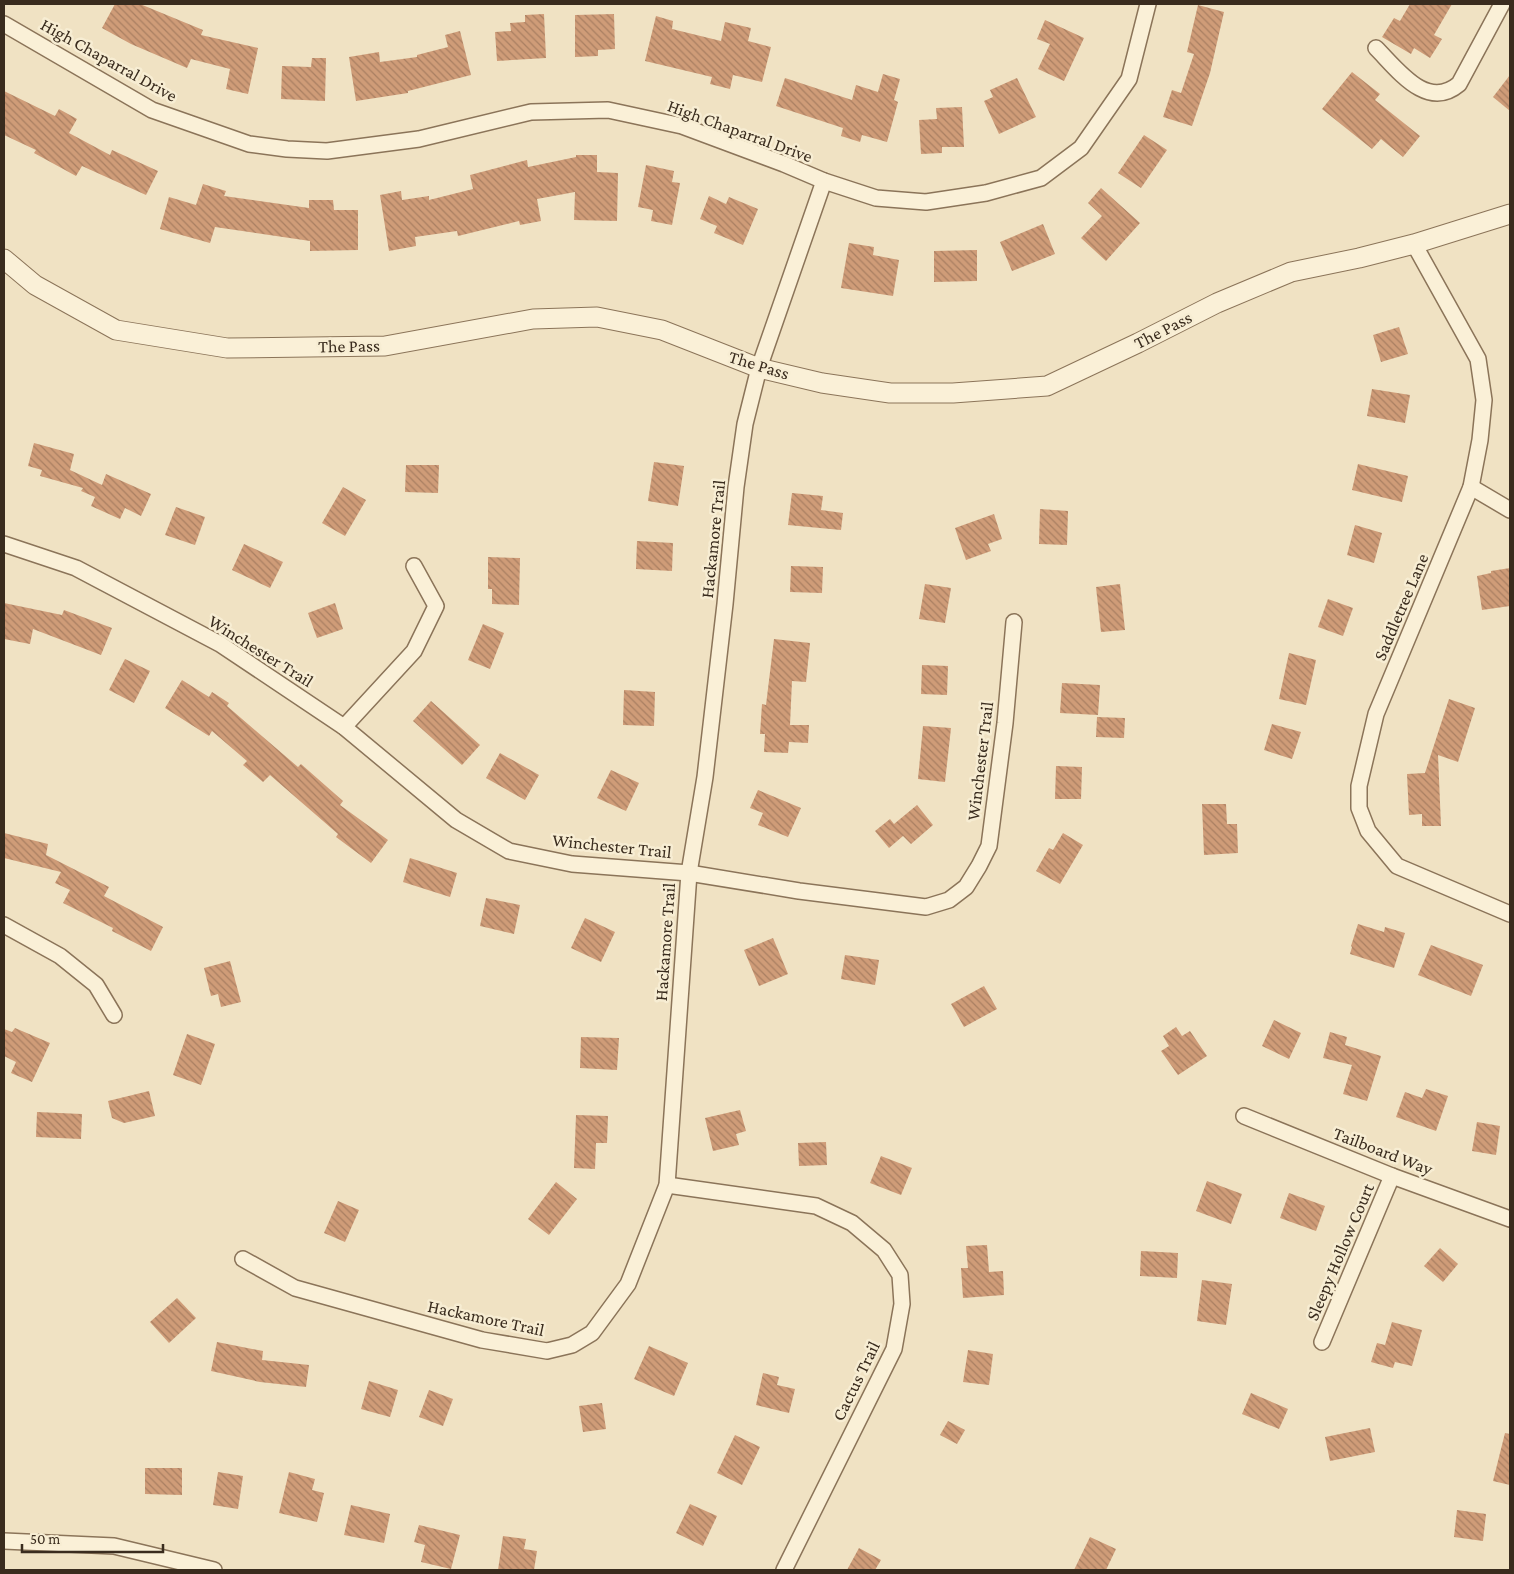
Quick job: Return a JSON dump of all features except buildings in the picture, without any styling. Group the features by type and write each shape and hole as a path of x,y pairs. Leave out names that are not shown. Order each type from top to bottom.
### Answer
{"street":[{"name":"High Chaparral Drive","path":"4,24 152,110 249,144 287,149 327,151 418,139 531,112 608,110 682,126 824,181 876,198 926,202 986,193 1040,178 1081,148 1128,79 1148,4"},
{"path":"1376,48 1409,80 1424,91 1438,94 1451,91 1459,84 1502,4"},
{"name":"Hackamore Trail","path":"243,1259 295,1288 482,1340 547,1351 572,1345 592,1333 628,1284 666,1185 689,873 705,777 736,487 745,424 759,368 824,181"},
{"name":"The Pass","path":"4,259 35,285 116,330 227,348 385,346 533,319 597,317 662,330 759,368 822,383 890,393 953,393 1047,386 1138,344 1216,303 1291,272 1414,244 1510,214"},
{"name":"Saddletree Lane","path":"1414,244 1478,360 1484,400 1480,440 1471,487 1376,714 1359,786 1359,808 1368,830 1397,866 1510,914"},
{"path":"1471,487 1510,510"},
{"name":"Winchester Trail","path":"4,544 76,568 220,644 344,727 456,820 509,851 572,864 689,873 799,891 926,907 949,900 966,887 989,846 1014,622"},
{"path":"344,727 414,651 436,606 414,566"},
{"path":"4,925 60,956 96,986 114,1015"},
{"name":"Tailboard Way","path":"1244,1116 1392,1176 1510,1219"},
{"name":"Sleepy Hollow Court","path":"1322,1342 1392,1176"},
{"name":"Cactus Trail","path":"666,1185 816,1206 852,1223 884,1250 900,1275 902,1304 894,1349 784,1570"},
{"path":"4,1541 114,1546 214,1570"}]}
